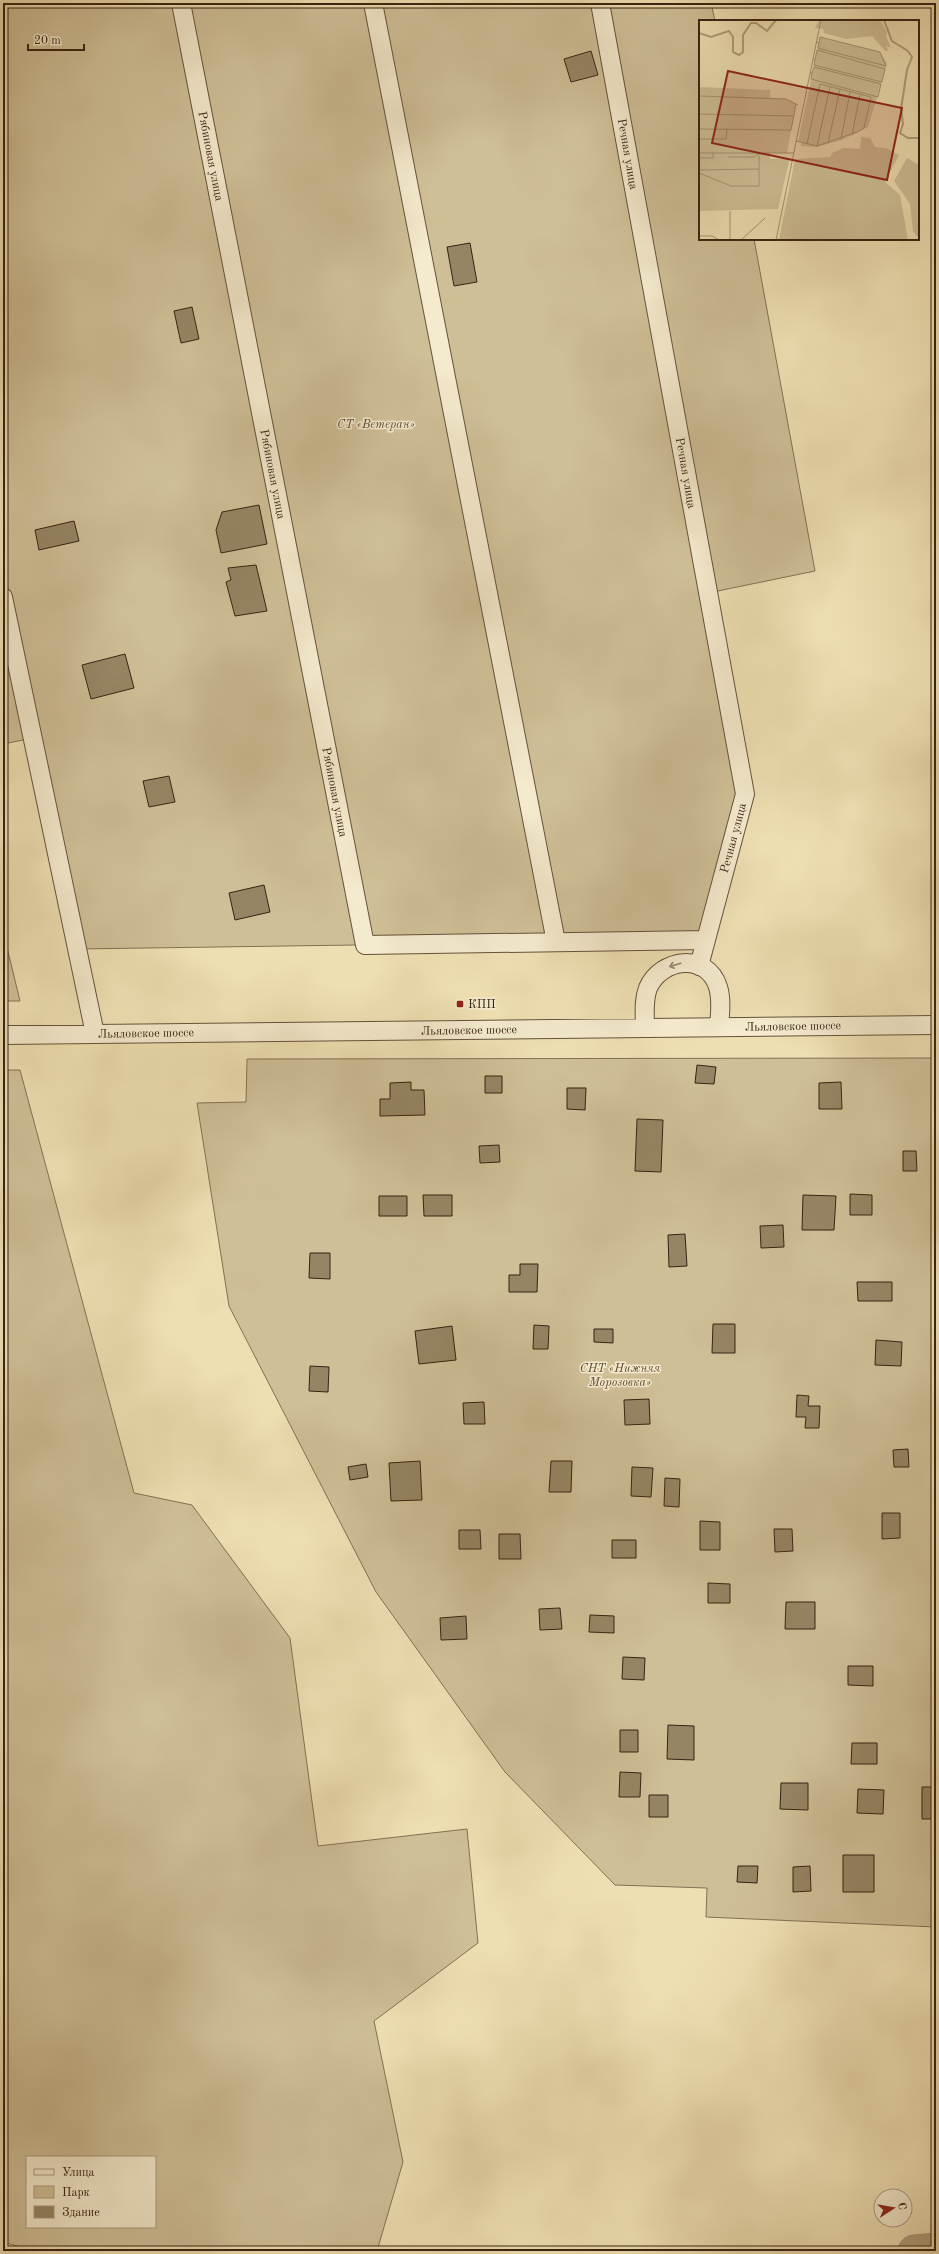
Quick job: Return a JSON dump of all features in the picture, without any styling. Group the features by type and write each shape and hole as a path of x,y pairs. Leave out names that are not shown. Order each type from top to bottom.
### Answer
{"street":[{"name":"Рябиновая улица","path":"181,3 365,945 556,942"},
{"path":"373,3 556,942 706,940"},
{"name":"Речная улица","path":"600,3 745,794 699,966"},
{"path":"3,597 96,1034"},
{"path":"645,1028 644,1000 653,979 671,965 683,962 699,966 712,976 718,987 719,1027"},
{"name":"Льяловское шоссе","path":"3,1034 936,1025"}],"green space":[{"name":"СТ «Ветеран»","path":"3,3 711,3 715,20 699,20 699,240 754,240 815,571 708,593 745,794 706,940 77,949 33,738 3,744"},
{"path":"3,931 20,1001 3,1001"},
{"name":"СНТ «Нижняя Морозовка»","path":"936,1058 936,1927 706,1917 707,1888 615,1885 505,1772 376,1592 229,1306 197,1103 246,1102 247,1059"},
{"path":"3,1070 20,1070 134,1493 192,1505 290,1638 318,1846 467,1829 478,1943 374,2021 403,2162 377,2251 35,2251 3,2242"}],"building":[{"path":"591,51 598,75 571,82 564,59"},
{"path":"470,243 477,282 454,286 447,247"},
{"path":"192,307 199,339 181,343 174,311"},
{"path":"259,505 267,544 221,553 216,530 222,512"},
{"path":"74,521 79,541 39,550 35,530"},
{"path":"256,565 267,611 235,616 226,582 231,580 228,568"},
{"path":"125,654 134,688 91,699 82,665"},
{"path":"169,776 175,802 149,807 143,781"},
{"path":"264,885 270,912 235,920 229,893"},
{"path":"697,1065 716,1067 714,1084 695,1083"},
{"path":"485,1076 502,1076 502,1093 485,1093"},
{"path":"411,1082 411,1090 424,1090 425,1115 380,1116 380,1099 390,1099 390,1083"},
{"path":"841,1082 842,1109 819,1109 819,1083"},
{"path":"567,1088 586,1088 585,1110 567,1109"},
{"path":"637,1119 663,1120 661,1172 635,1171"},
{"path":"499,1145 500,1162 480,1163 479,1146"},
{"path":"903,1151 916,1151 917,1171 903,1171"},
{"path":"850,1194 872,1195 872,1215 850,1215"},
{"path":"423,1195 452,1195 452,1216 424,1216"},
{"path":"803,1195 836,1196 834,1230 802,1230"},
{"path":"379,1196 407,1196 407,1216 379,1216"},
{"path":"783,1225 784,1247 761,1248 760,1226"},
{"path":"685,1234 687,1266 669,1267 668,1235"},
{"path":"310,1253 330,1253 330,1279 309,1278"},
{"path":"520,1264 538,1264 537,1292 509,1292 509,1275 520,1275"},
{"path":"857,1282 892,1282 892,1301 858,1301"},
{"path":"713,1324 735,1324 735,1353 712,1353"},
{"path":"534,1325 549,1326 548,1349 533,1349"},
{"path":"452,1326 456,1360 419,1364 415,1331"},
{"path":"594,1329 613,1329 613,1343 594,1342"},
{"path":"876,1340 902,1342 901,1366 875,1365"},
{"path":"310,1366 329,1367 328,1392 309,1391"},
{"path":"797,1395 809,1396 808,1406 820,1406 819,1428 805,1428 806,1417 796,1417"},
{"path":"649,1399 650,1424 625,1425 624,1400"},
{"path":"484,1402 485,1424 464,1424 463,1403"},
{"path":"908,1449 909,1467 894,1467 893,1450"},
{"path":"420,1461 422,1500 391,1501 389,1463"},
{"path":"551,1461 572,1461 571,1492 549,1492"},
{"path":"366,1464 368,1477 350,1480 348,1467"},
{"path":"632,1467 653,1468 651,1497 631,1496"},
{"path":"665,1478 680,1479 679,1507 664,1506"},
{"path":"882,1513 900,1513 900,1538 882,1539"},
{"path":"700,1521 720,1522 720,1550 700,1550"},
{"path":"774,1529 792,1529 793,1551 775,1552"},
{"path":"459,1530 480,1530 481,1549 459,1549"},
{"path":"499,1534 520,1534 521,1559 499,1559"},
{"path":"612,1540 636,1540 636,1558 612,1558"},
{"path":"708,1583 730,1584 730,1603 708,1603"},
{"path":"786,1602 815,1602 815,1629 785,1629"},
{"path":"560,1608 562,1629 540,1630 539,1609"},
{"path":"590,1615 614,1616 614,1633 589,1632"},
{"path":"466,1616 467,1639 441,1640 440,1618"},
{"path":"623,1657 645,1658 644,1680 622,1679"},
{"path":"848,1666 873,1666 873,1686 848,1685"},
{"path":"668,1725 694,1726 694,1760 667,1759"},
{"path":"620,1730 638,1730 638,1752 620,1752"},
{"path":"852,1743 877,1743 877,1764 851,1764"},
{"path":"620,1772 641,1773 640,1797 619,1797"},
{"path":"781,1783 808,1783 808,1810 780,1809"},
{"path":"922,1787 936,1787 936,1819 922,1819"},
{"path":"858,1789 884,1790 883,1814 857,1813"},
{"path":"649,1795 668,1795 668,1817 649,1817"},
{"path":"843,1855 874,1855 874,1892 843,1892"},
{"path":"738,1866 758,1866 757,1883 737,1882"},
{"path":"810,1866 811,1891 793,1892 793,1867"}],"waterway":[{"path":"914,2251 936,2249"}],"place":[{"name":"КПП","path":"460,1004"}]}
